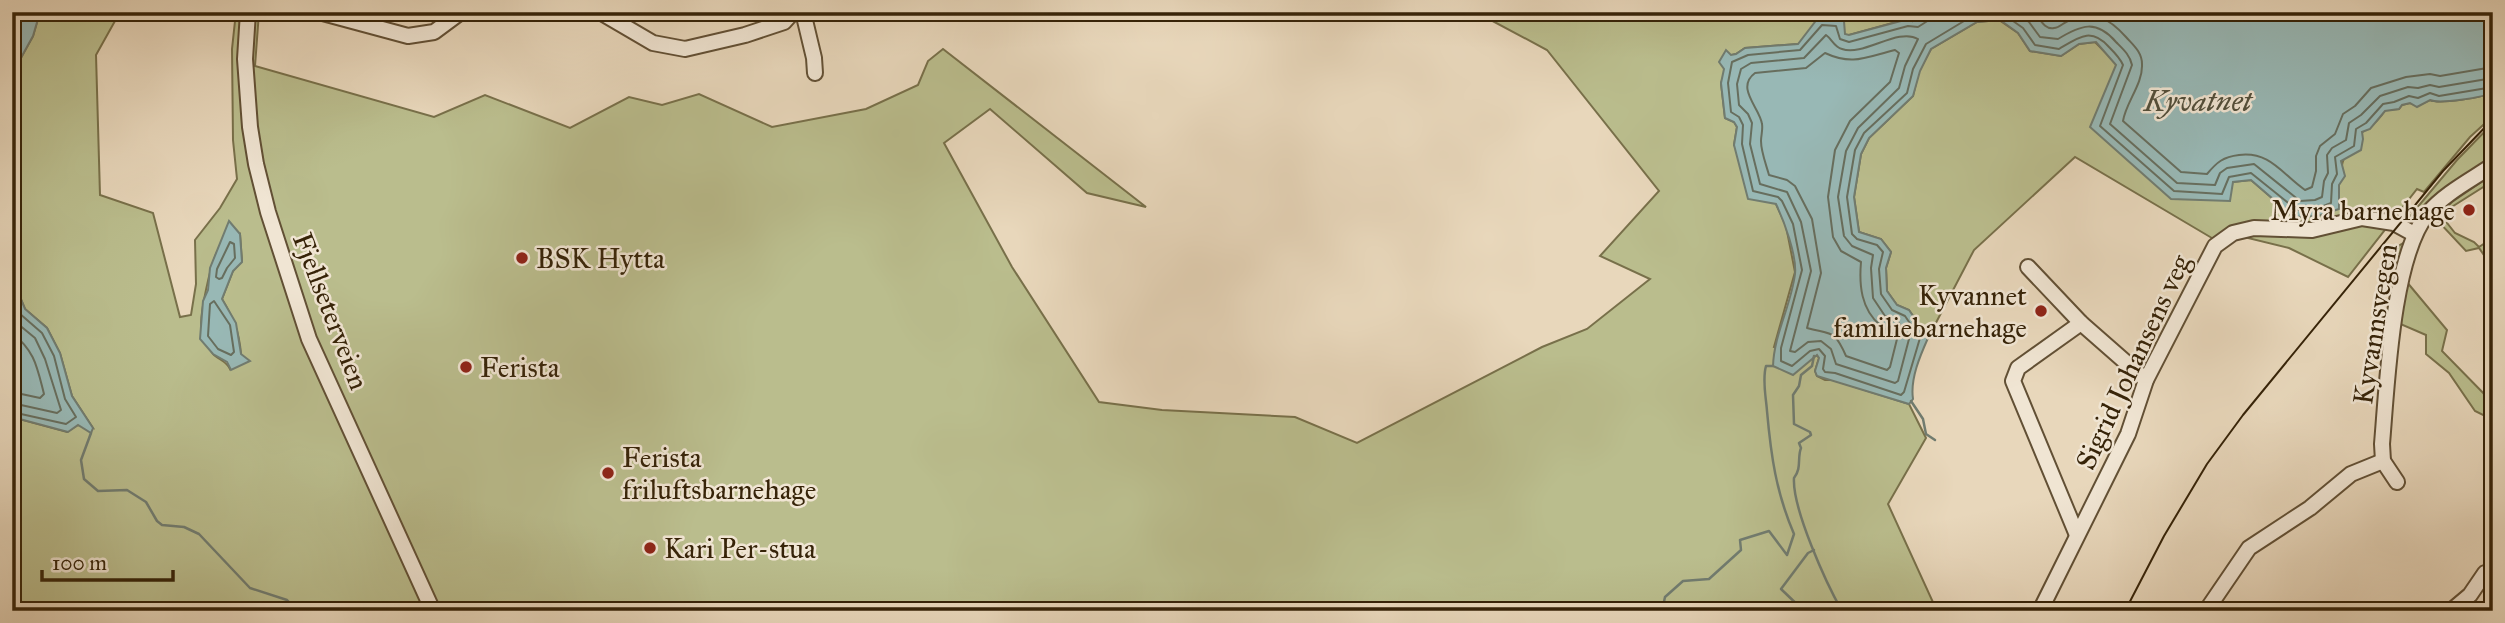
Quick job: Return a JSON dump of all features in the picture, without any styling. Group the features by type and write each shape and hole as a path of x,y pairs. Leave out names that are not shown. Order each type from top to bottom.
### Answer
{"street":[{"name":"Fjellseterveien","path":"248,12 245,59 250,127 268,212 309,339 433,611"},
{"path":"319,12 408,36 434,32 461,12"},
{"path":"600,12 653,43 685,49 758,31 784,22 793,12"},
{"path":"803,12 815,73"},
{"name":"Kyvannsvegen","path":"2383,460 2382,444 2393,338 2400,290 2414,233 2437,205 2493,165"},
{"name":"Sigrid Johansens veg","path":"2040,611 2128,434 2146,380 2215,246 2233,233 2254,229 2312,230 2351,219 2370,218 2394,223 2414,233"},
{"path":"2028,267 2081,323 2146,380"},
{"path":"2077,535 2014,381 2018,368 2081,323"},
{"path":"2206,611 2249,548 2310,508 2345,478 2383,460 2397,482"},
{"path":"2451,611 2470,595 2485,573"}],"green space":[{"path":"40,12 120,12 96,55 100,195 153,213 180,317 191,315 196,284 195,240 220,208 237,179 233,140 232,49 236,12 259,12 255,66 434,117 485,95 570,128 629,97 662,105 699,94 772,127 866,109 918,85 928,61 943,49 1146,207 1087,193 990,109 944,143 1012,267 1099,402 1162,410 1295,417 1357,443 1542,347 1587,329 1650,279 1600,256 1659,191 1547,50 1487,18 1466,12 1929,12 1913,21 1911,18 1849,35 1798,44 1745,48 1731,55 1721,83 1725,118 1734,122 1737,127 1734,145 1776,204 1786,226 1795,272 1774,347 1817,355 1819,358 1815,371 1817,376 1825,380 1833,380 1909,404 1926,438 1888,504 1937,611 12,611 12,417 67,432 78,425 93,428 72,396 60,353 47,328 25,309 12,278 12,74 33,36","holes":["240,234 242,261 233,271 222,299 235,325 241,354 230,369 210,350 201,324 203,303 218,250"]},
{"path":"1999,20 2018,33 2030,51 2061,56 2079,44 2095,42 2233,182 2251,180 2294,217 2339,185 2342,164 2350,145 2385,110 2399,109 2410,103 2417,106 2430,100 2461,100 2493,92 2493,116 2470,137 2424,192 2417,189 2348,277 2289,248 2240,236 2222,244 2075,157 1974,250 1928,338 1909,310 1897,305 1887,291 1886,268 1891,252 1881,239 1859,232 1854,197 1861,154 1869,138 1913,96 1919,71 1931,49 1977,22"},
{"path":"2493,123 2493,158 2428,203 2413,220 2405,222 2457,160"},
{"path":"2493,174 2493,179 2488,184 2450,208 2452,202"},
{"path":"2440,214 2455,233 2479,247 2491,239 2486,229 2493,219 2493,268 2479,248 2466,251 2436,219"},
{"path":"2405,242 2406,246 2400,276 2386,263"},
{"path":"2406,281 2447,330 2442,351 2493,403 2493,420 2475,411 2449,373 2426,354 2426,335 2398,323"}],"water":[{"path":"12,12 40,12 33,36 12,74"},
{"name":"Kyvatnet","path":"1929,12 2493,12 2493,92 2461,100 2430,100 2417,107 2410,103 2399,109 2385,111 2370,129 2362,132 2361,150 2341,161 2345,176 2339,185 2339,209 2318,216 2294,217 2251,180 2233,182 2230,201 2171,199 2090,127 2116,65 2096,42 2079,44 2061,56 2030,51 2018,33 2000,20 1977,22 1931,49 1920,71 1913,96 1869,138 1861,154 1854,197 1859,232 1881,239 1891,252 1886,268 1887,291 1897,305 1909,310 1928,338 1916,368 1913,399 1909,404 1817,376 1817,355 1793,375 1773,366 1776,343 1793,286 1794,258 1776,204 1748,199 1734,145 1737,127 1734,122 1725,118 1721,83 1724,69 1719,62 1726,50 1731,55 1745,48 1798,44 1818,18 1844,21 1845,34 1849,35 1912,18 1913,21"},
{"path":"229,221 240,234 242,262 233,271 222,299 236,323 241,354 250,361 231,370 227,362 213,354 200,339 203,301 208,290 210,268"},
{"path":"12,278 25,309 47,328 60,353 72,396 93,428 91,433 78,425 68,432 12,417"}],"waterway":[{"path":"1814,356 1812,366 1801,375 1799,386 1793,395 1794,424 1811,435 1799,443 1801,448 1798,471 1794,478 1795,491 1811,545 1842,611"},
{"path":"1662,611 1665,597 1683,581 1709,579 1741,550 1740,540 1769,531 1787,555 1794,534 1775,474 1764,377 1766,366 1773,366"},
{"path":"1911,401 1923,419 1926,434 1935,440"},
{"path":"91,433 81,460 84,479 98,491 127,490 146,502 162,525 184,527 199,534 250,588 287,600 297,611"},
{"path":"1804,611 1781,589 1808,553 1814,550"}],"tram line":[{"path":"2125,611 2164,536 2207,464 2243,415 2443,171 2493,119"}],"place":[{"name":"Myra barnehage","path":"2469,210"},
{"name":"BSK Hytta","path":"522,258"},
{"name":"Kyvannet familiebarnehage","path":"2041,311"},
{"name":"Ferista","path":"466,367"},
{"name":"Ferista friluftsbarnehage","path":"608,473"},
{"name":"Kari Per-stua","path":"650,548"}]}
